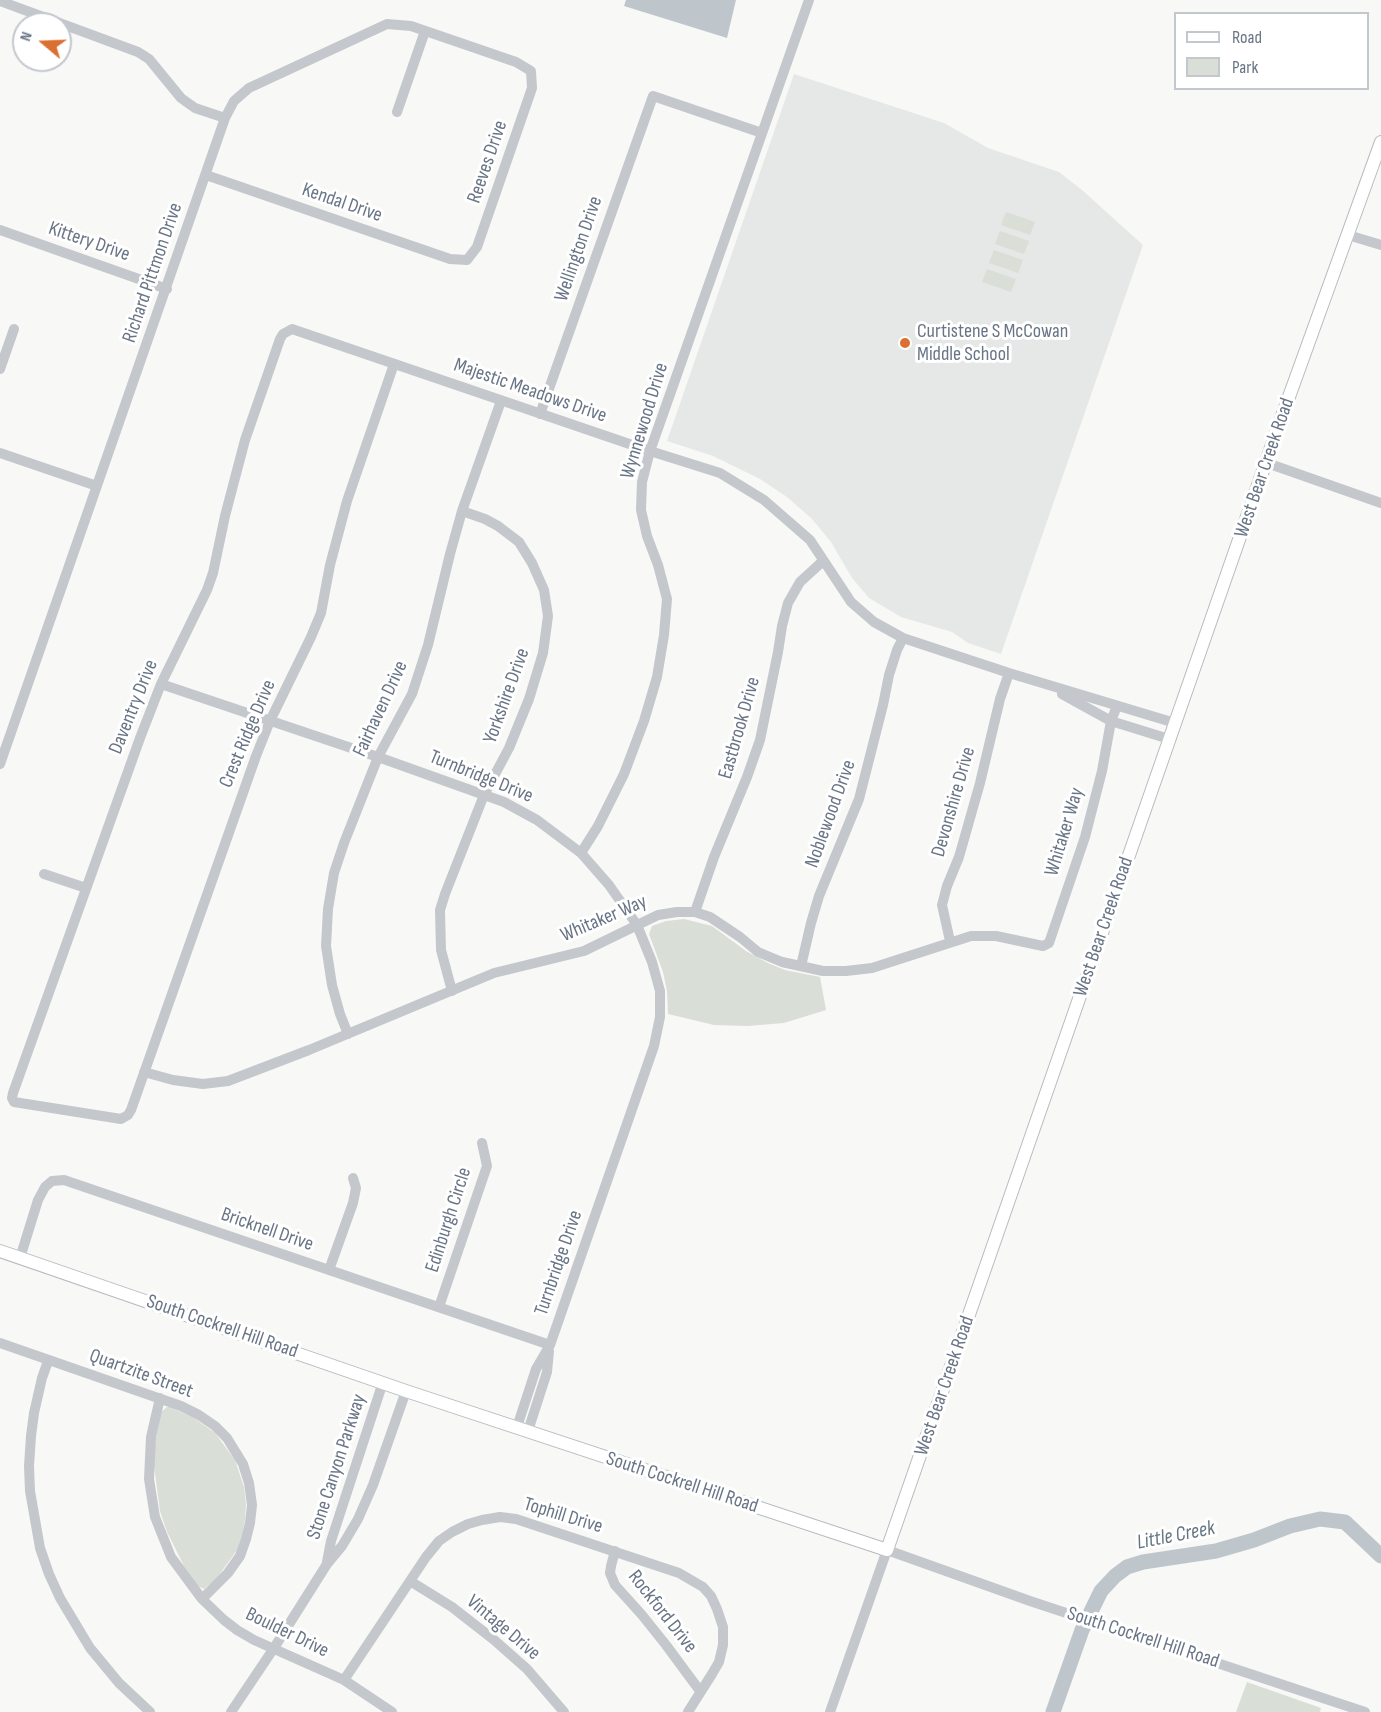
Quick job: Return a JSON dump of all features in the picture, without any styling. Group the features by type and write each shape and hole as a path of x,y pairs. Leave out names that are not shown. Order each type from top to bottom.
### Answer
{"main road":[{"name":"West Bear Creek Road","path":"887,1550 1174,723 1381,142"},
{"name":"South Cockrell Hill Road","path":"0,1251 406,1391 887,1550"}],"street":[{"name":"Wynnewood Drive","path":"581,853 598,826 624,774 644,721 657,677 667,599 640,510 642,482 650,451 809,0"},
{"path":"0,1 138,52 149,58 181,98 195,108 225,118"},
{"name":"Richard Pittmon Drive","path":"0,764 225,118 234,101 249,88 387,24 411,26 516,62 531,71"},
{"path":"397,112 425,31"},
{"name":"Reeves Drive","path":"467,260 477,247 528,99 531,88 531,71"},
{"name":"Wellington Drive","path":"540,414 652,96 762,134"},
{"name":"Kendal Drive","path":"206,175 450,260 467,260"},
{"name":"Kittery Drive","path":"0,230 166,289"},
{"path":"1348,235 1381,245"},
{"path":"0,369 14,328"},
{"name":"Majestic Meadows Drive","path":"292,329 720,473 764,500 810,540 851,602 873,622 903,638 1174,723"},
{"name":"Daventry Drive","path":"128,1115 121,1119 14,1102 12,1098 117,800 161,684 207,590 245,440 280,339 283,334 292,329"},
{"name":"Crest Ridge Drive","path":"128,1115 236,808 270,721 321,613 346,501 394,364"},
{"name":"Fairhaven Drive","path":"348,1034 332,985 326,946 327,909 334,873 378,756 412,694 428,645 462,511 501,401"},
{"path":"0,453 98,486"},
{"path":"1267,463 1381,503"},
{"name":"Yorkshire Drive","path":"452,991 441,950 440,910 484,795 510,748 529,699 543,653 548,616 544,590 532,563 519,542 498,526 462,511"},
{"name":"Eastbrook Drive","path":"695,912 760,740 788,603 801,582 823,561"},
{"name":"Noblewood Drive","path":"801,966 819,896 860,799 889,675 903,638"},
{"name":"Devonshire Drive","path":"950,941 942,905 946,886 962,848 1000,699 1010,673"},
{"name":"Turnbridge Drive","path":"161,684 378,756 504,802 537,820 581,853 609,885 637,925 652,962 660,991 660,1017 654,1046 550,1345 547,1372 522,1429"},
{"name":"Majestic Meadows Drive","path":"1044,684 1111,721 1169,739"},
{"name":"Whitaker Way","path":"144,1072 173,1080 203,1084 228,1081 494,974 584,951 613,939 658,915 695,912 710,917 758,952 782,962 823,971 872,968 970,936 996,936 1043,946 1049,943 1084,837 1102,771 1111,721 1117,705"},
{"path":"44,874 86,888"},
{"name":"Edinburgh Circle","path":"439,1307 487,1166 482,1143"},
{"path":"329,1270 353,1203 356,1188 353,1178"},
{"name":"Bricknell Drive","path":"20,1258 38,1200 45,1187 52,1181 64,1180 550,1345"},
{"name":"Quartzite Street","path":"0,1343 181,1406 215,1426 227,1438 237,1452 249,1483 252,1505 250,1524 240,1556 228,1574 202,1599"},
{"path":"48,1361 34,1413 29,1466 34,1523 40,1548 60,1598 90,1648 119,1683 150,1712"},
{"name":"Stone Canyon Parkway","path":"327,1564 331,1541 383,1382"},
{"name":"Stone Canyon Parkway","path":"231,1712 327,1564 342,1546 366,1502 406,1391"},
{"name":"Boulder Drive","path":"160,1398 151,1437 149,1479 155,1517 171,1557 202,1599 237,1630 344,1680 392,1712"},
{"name":"Tophill Drive","path":"344,1680 439,1541 452,1532 482,1520 500,1517 516,1519 679,1572 703,1587 711,1596 723,1627 723,1645 719,1662 688,1712"},
{"name":"South Cockrell Hill Road","path":"887,1550 1030,1601 1365,1712"},
{"name":"West Bear Creek Road","path":"830,1712 887,1550"},
{"name":"Rockford Drive","path":"615,1551 610,1573 615,1585 648,1622 700,1691"},
{"name":"Vintage Drive","path":"410,1581 452,1607 493,1639 527,1669 564,1712"}],"shaded area":[{"path":"626,0 736,0 727,38 624,6"},
{"name":"Curtistene S McCowan Middle School","path":"794,74 944,123 988,148 1059,172 1143,245 1001,654 968,643 952,632 901,617 869,598 852,578 831,542 812,519 787,497 760,479 713,456 667,441"}],"green space":[{"path":"1006,212 1035,222 1030,235 1001,225"},
{"path":"1000,231 1029,241 1024,254 995,244"},
{"path":"994,250 1023,260 1018,273 989,263"},
{"path":"987,269 1016,279 1011,292 982,282"},
{"path":"684,919 712,926 746,951 768,963 785,970 820,977 826,1010 784,1023 748,1026 714,1025 668,1014 663,972 649,934 652,926 666,921"},
{"path":"167,1407 194,1418 215,1433 235,1460 244,1487 245,1520 237,1550 217,1578 204,1589 198,1586 184,1566 167,1532 160,1511 154,1466 155,1443 161,1412"},
{"path":"1247,1682 1321,1708 1320,1712 1236,1712"}],"waterway":[{"name":"Little Creek","path":"1053,1712 1082,1630 1101,1591 1127,1567 1143,1562 1216,1551 1290,1526 1320,1519 1345,1522 1381,1556"}],"place":[{"name":"Curtistene S McCowan Middle School","path":"905,343"}]}
